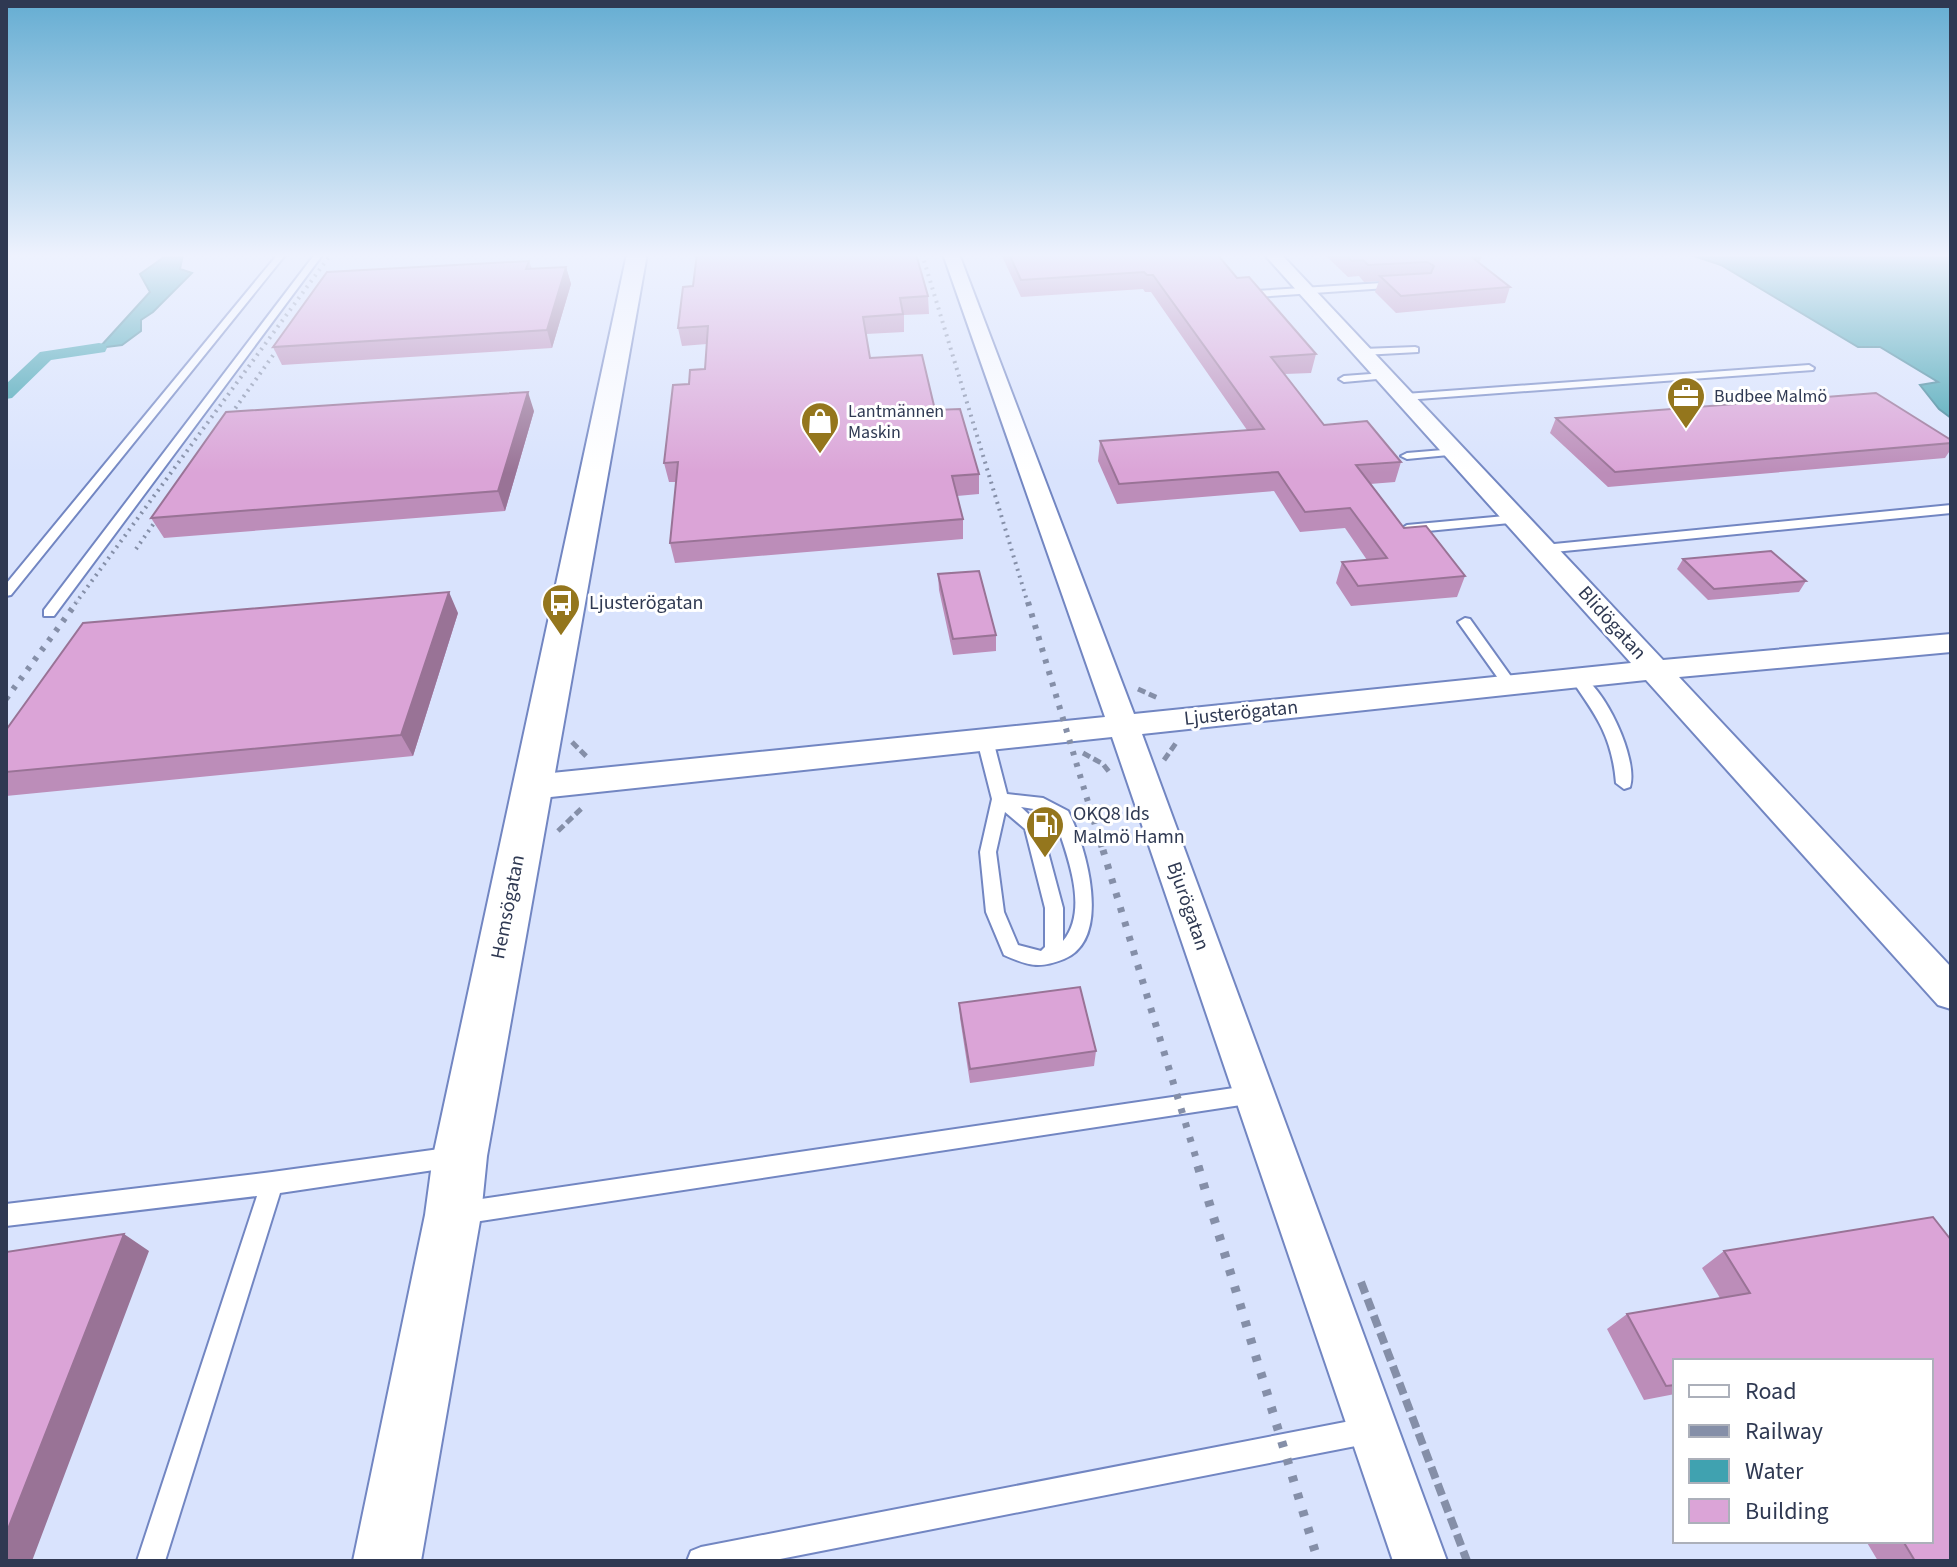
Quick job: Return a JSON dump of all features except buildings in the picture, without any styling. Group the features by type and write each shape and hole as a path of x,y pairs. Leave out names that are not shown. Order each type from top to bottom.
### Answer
{"street":[{"name":"Hemsögatan","path":"387,1561 453,1215 460,1156 623,327"},
{"name":"Bjurögatan","path":"978,327 1124,726 1420,1561"},
{"name":"Blidögatan","path":"1340,327 1951,993"},
{"name":"Ljusterögatan","path":"532,787 1577,678 1951,643"}],"lane":[{"path":"6,592 222,327"},
{"path":"49,613 264,327"},
{"path":"1363,352 1415,350"},
{"path":"1405,397 1809,368"},
{"path":"1344,379 1384,376"},
{"path":"1407,456 1455,452"},
{"path":"1544,549 1951,509"},
{"path":"1407,529 1516,519"},
{"path":"1465,622 1510,685"},
{"path":"1577,678 1600,706 1615,732 1623,757 1624,783"},
{"path":"985,740 1000,799 988,852 995,912 1011,950 1027,957 1045,959 1060,956 1075,943 1084,917 1082,883 1062,815 1043,804 1000,799"},
{"path":"1000,799 1033,826 1054,908 1054,949 1045,959"},
{"path":"453,1215 1254,1094"},
{"path":"6,1215 272,1183 460,1156"},
{"path":"151,1561 272,1183"},
{"path":"701,1561 1373,1429"}],"path":[{"path":"1105,675 1126,673 1139,690 1162,700"},
{"path":"573,729 571,741 577,749 596,761"},
{"path":"1163,767 1165,756 1173,744 1187,738"},
{"path":"1072,749 1103,764 1116,781"},
{"path":"552,844 568,819 593,802"},
{"path":"1359,1279 1467,1561"}],"water":[{"path":"118,327 141,327 141,331 122,345 99,348"},
{"path":"1825,327 1951,327 1951,418 1939,409 1920,385 1938,382 1880,347 1858,347"}],"waterway":[{"path":"6,394 46,356 99,348"}],"railway":[{"path":"75,604 278,327"},
{"path":"944,327 1028,604"},
{"path":"219,431 289,333"},
{"path":"136,549 166,506"},
{"path":"6,699 77,602"},
{"path":"1028,602 1103,852"},
{"path":"1103,850 1199,1168"},
{"path":"1198,1166 1318,1561"}],"place":[{"name":"Budbee Malmö","path":"1686,430"},
{"name":"Lantmännen Maskin","path":"820,455"},
{"name":"Ljusterögatan","path":"561,637"},
{"name":"OKQ8 Ids Malmö Hamn","path":"1045,859"}]}
